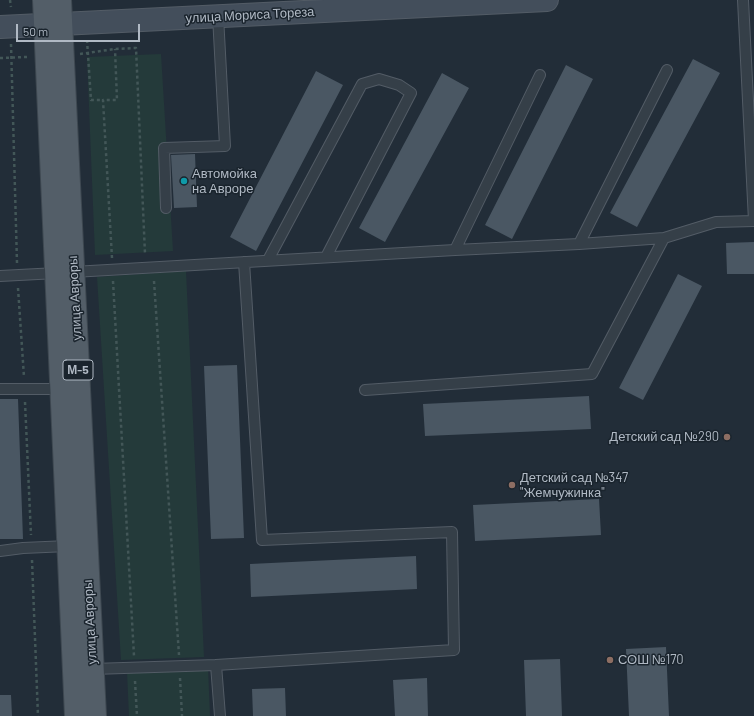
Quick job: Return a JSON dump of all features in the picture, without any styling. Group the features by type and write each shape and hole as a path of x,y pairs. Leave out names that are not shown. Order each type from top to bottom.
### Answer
{"main road":[{"name":"улица Авроры","path":"44,0 53,24 65,272 95,716"},
{"name":"улица Авроры","path":"53,24 60,0"},
{"name":"улица Мориса Тореза","path":"6,27 547,0"},
{"name":"улица Авроры","path":"65,272 62,389 76,716"}],"lane":[{"path":"0,276 664,238 716,222 754,221 743,0"},
{"path":"166,208 164,148 225,146 218,16"},
{"path":"579,244 667,70"},
{"path":"454,250 540,75"},
{"path":"268,260 362,84 379,79 399,85 411,93 326,257"},
{"path":"365,390 592,374 664,238"},
{"path":"93,669 216,665 454,650 452,532 262,540 244,262"},
{"path":"0,389 62,389"},
{"path":"0,551 68,546"},
{"path":"216,665 220,716"}],"path":[{"path":"10,0 6,27 11,58 17,275 24,389 38,716"},
{"path":"115,49 117,100 91,100 88,54 115,49 136,48 145,258 153,267 180,666 182,716"},
{"path":"0,58 11,58"},
{"path":"104,100 137,716"}],"green space":[{"path":"161,54 173,251 95,255 87,57"},
{"path":"186,271 204,657 121,660 97,277"},
{"path":"208,667 210,716 129,716 127,671"}],"building":[{"path":"693,59 720,73 637,227 610,213"},
{"path":"566,65 593,79 512,239 485,225"},
{"path":"316,71 343,85 256,251 230,237"},
{"path":"442,73 469,88 385,242 359,228"},
{"name":"Автомойка на Авроре","path":"195,154 197,207 174,208 171,155"},
{"path":"754,242 754,274 727,274 726,243"},
{"path":"678,274 702,286 643,400 619,388"},
{"path":"237,365 244,538 211,539 204,366"},
{"path":"589,396 591,429 425,436 423,404"},
{"path":"0,399 18,399 23,539 0,539"},
{"path":"599,499 601,535 475,541 473,505"},
{"path":"416,556 417,589 251,597 250,564"},
{"path":"666,647 669,716 629,716 626,649"},
{"path":"560,659 562,716 526,716 524,660"},
{"path":"427,678 428,716 395,716 393,680"},
{"path":"285,688 286,716 253,716 252,689"},
{"path":"0,695 11,695 12,716 0,716"}],"place":[{"name":"Автомойка на Авроре","path":"184,181"},
{"name":"Детский сад №290","path":"727,437"},
{"name":"Детский сад №347 \"Жемчужинка\"","path":"512,485"},
{"name":"СОШ №170","path":"610,660"}]}
